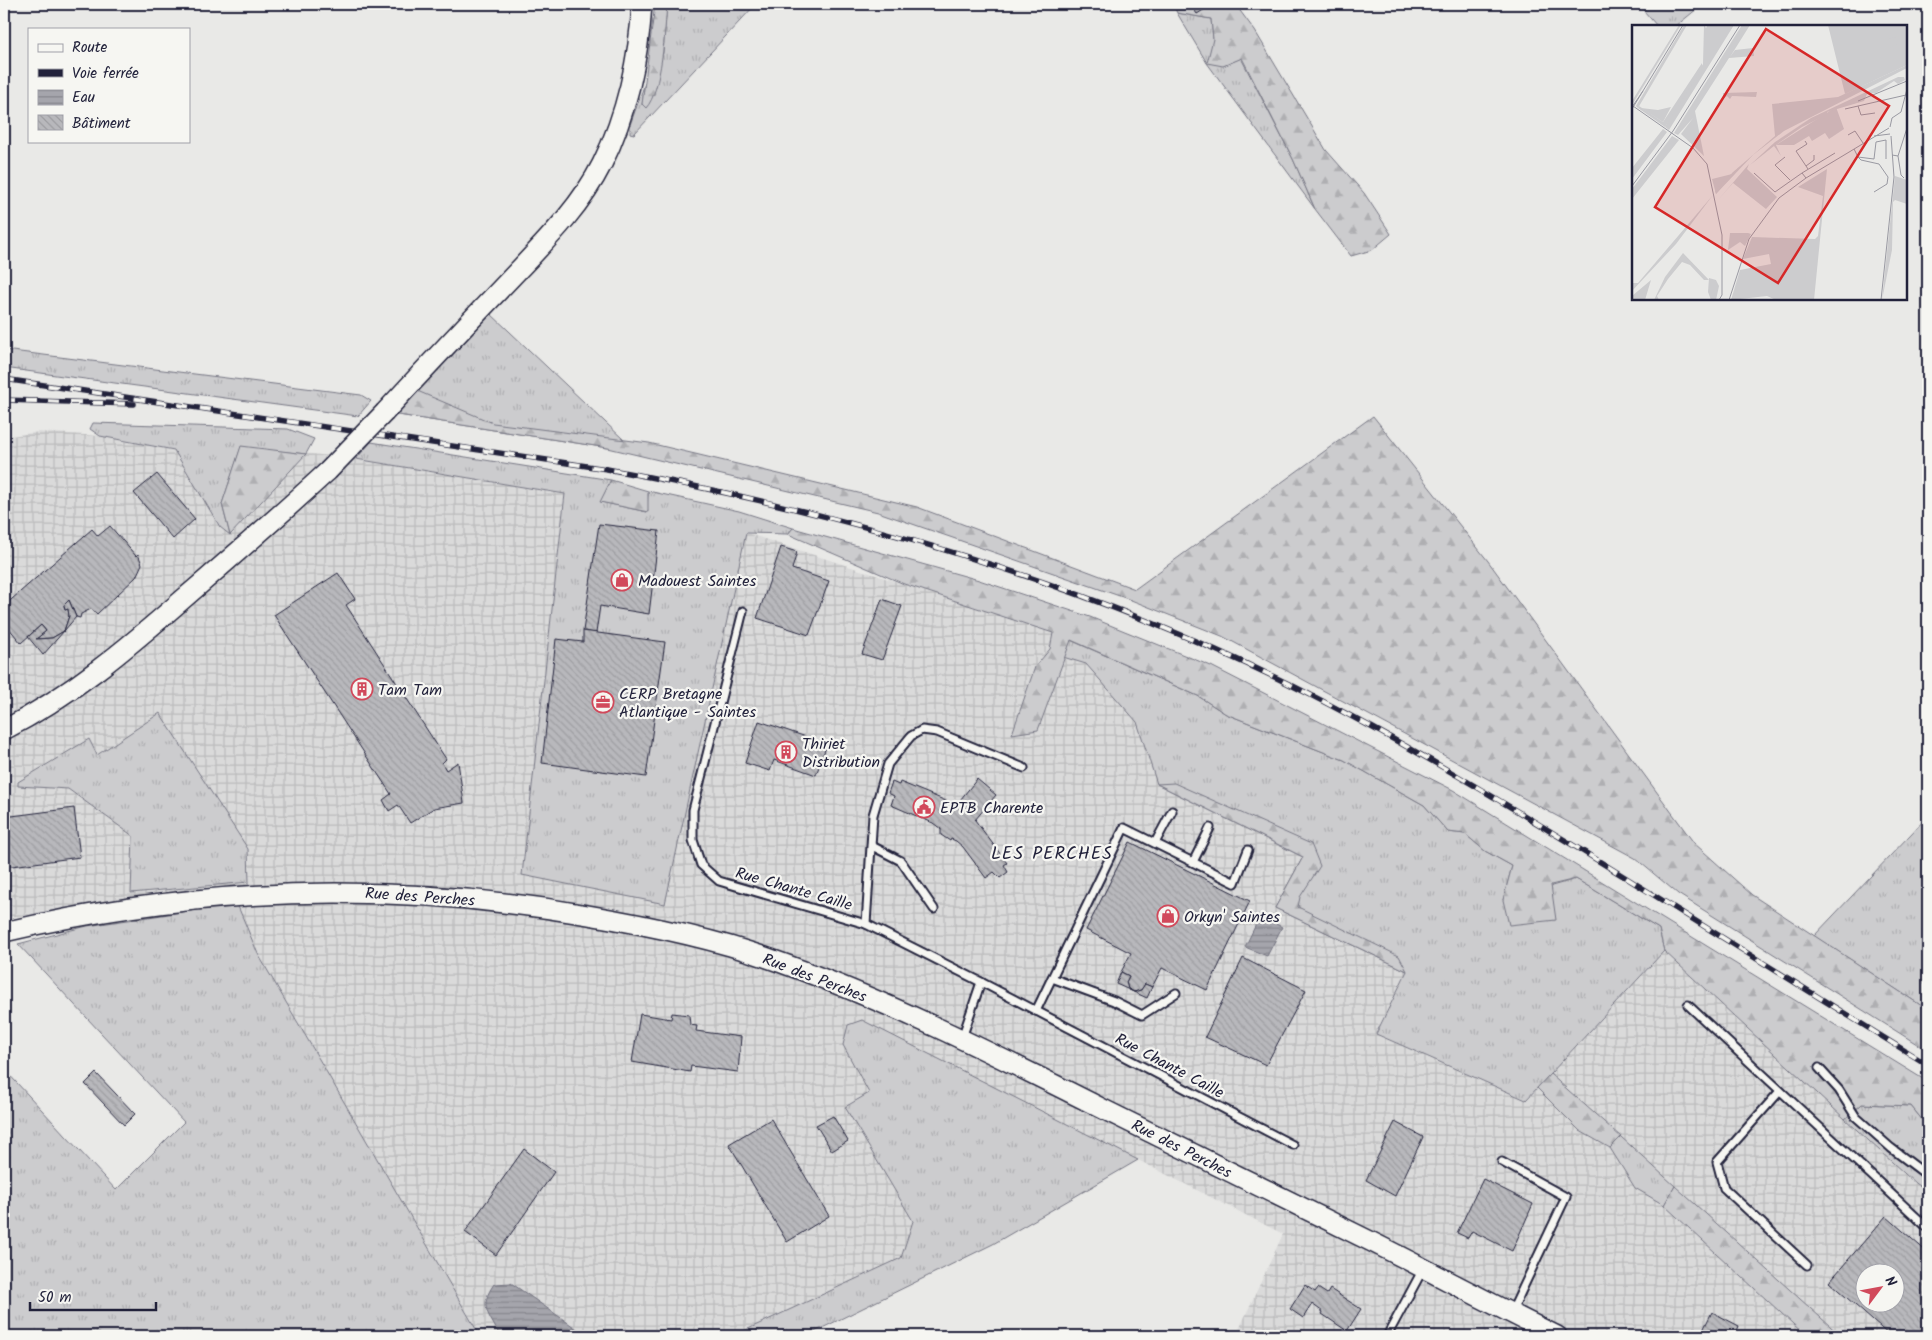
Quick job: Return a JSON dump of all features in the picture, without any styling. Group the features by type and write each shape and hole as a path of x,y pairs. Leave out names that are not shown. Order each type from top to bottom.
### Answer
{"street":[{"path":"4,730 71,690 106,665 200,585 328,471 556,229 583,195 601,166 617,132 630,87 642,4"},
{"name":"Rue des Perches","path":"4,932 102,911 204,897 286,892 376,892 453,896 544,907 670,930 744,951 846,987 962,1038 1557,1336"}],"lane":[{"name":"Rue Chante Caille","path":"743,611 693,810 693,840 701,865 720,881 866,924 1293,1145"},
{"path":"866,924 873,815 888,764 911,736 922,730 937,732 1024,768"},
{"path":"1155,843 1172,810"},
{"path":"1036,1011 1124,828 1235,883 1248,850"},
{"path":"1193,862 1210,828"},
{"path":"872,846 902,861 934,908"},
{"path":"1052,978 1114,1001 1142,1015 1176,993"},
{"path":"962,1038 981,982"},
{"path":"1688,1005 1928,1228"},
{"path":"1820,1068 1839,1090 1856,1118 1928,1176"},
{"path":"1780,1091 1717,1162 1724,1188 1807,1265"},
{"path":"1502,1162 1566,1197 1511,1314"},
{"path":"1387,1336 1423,1269"}],"shaded area":[{"path":"39,432 100,436 174,450 241,446 356,459 565,494 522,875 746,533 1049,631 1198,696 1157,784 1303,857 1275,908 1407,971 1376,1034 1526,1100 1664,951 1916,1184 1928,1191 1928,1336 1236,1336 1283,1234 1138,1160 993,1244 806,1336 480,1336 258,954 230,889 4,918 4,437"}],"green space":[{"path":"655,4 667,4 665,28 662,59 656,88 646,108 642,104"},
{"path":"667,4 756,4 634,134 630,133 630,125 645,83 642,105 663,53"},
{"path":"1173,4 1235,4 1255,31 1326,150 1364,193 1391,234 1372,250 1351,256 1315,209 1293,159 1242,58 1223,66 1207,63 1213,39 1211,19 1177,13"},
{"path":"1638,4 1703,4 1677,25 1656,25"},
{"path":"1177,13 1211,19 1213,39 1223,66 1241,58 1293,159 1315,209 1207,63"},
{"path":"490,313 624,440 608,448 392,414"},
{"path":"4,350 361,395 371,401 358,416 4,368"},
{"path":"415,390 493,423 649,443 917,507 1135,589 1373,416 1488,561 1694,843 1752,895 1928,1010 1928,1051 1678,894 1635,858 1222,636 1131,600 878,512 608,448 392,414"},
{"path":"93,423 288,429 314,439 306,454 241,447 222,504 230,535 220,527 174,450 100,436 90,429"},
{"path":"371,442 611,480 601,502 647,512 648,491 739,511 793,528 788,534 746,533 665,904 522,875 565,494 356,459"},
{"path":"241,446 306,454 230,535 222,504"},
{"path":"611,480 648,491 648,512 600,502"},
{"path":"793,528 979,580 1090,617 1211,666 1453,790 1928,1082 1928,1127 1911,1106 1862,1104 1845,1119 1664,951 1659,929 1576,879 1551,885 1556,920 1509,925 1503,900 1512,866 1485,851 1465,834 1448,832 1424,805 1344,760 1226,714 1198,696 1071,640 1038,730 1012,734 1035,667 1050,649 1053,633 904,584 788,534"},
{"path":"1070,640 1198,696 1226,714 1344,760 1424,805 1448,832 1465,834 1485,851 1512,866 1503,900 1576,879 1659,929 1664,951 1526,1100 1376,1034 1407,971 1275,908 1303,857 1157,784 1137,722 1086,664 1063,657"},
{"path":"160,713 248,849 249,882 131,893 133,836 68,789 18,786 18,782 89,739 97,755"},
{"path":"1174,783 1311,844 1320,866 1300,897 1298,907 1399,956 1407,971 1275,908 1303,857 1157,784"},
{"path":"1928,816 1928,1010 1814,936"},
{"path":"237,904 258,954 480,1336 4,1336 4,1069 116,1190 184,1122 18,944 87,926"},
{"path":"862,1020 1138,1160 993,1244 806,1336 733,1336 901,1258 913,1221 845,1107 869,1093 843,1045 848,1025"},
{"path":"1550,1074 1621,1137 1610,1148 1580,1131 1537,1088"},
{"path":"1862,1104 1911,1106 1928,1127 1928,1191 1916,1184 1845,1119"},
{"path":"1621,1137 1675,1186 1664,1205 1635,1188 1610,1148"},
{"path":"1675,1186 1841,1336 1806,1336 1664,1205"}],"water":[{"path":"1260,916 1282,927 1267,956 1245,947"},
{"path":"511,1283 587,1336 500,1336 489,1316 486,1305 487,1299 494,1284"}],"building":[{"path":"1190,4 1202,4 1205,9 1197,14"},
{"path":"157,474 195,519 173,539 134,493"},
{"name":"Madouest Saintes","path":"599,524 659,531 649,614 600,606 596,633 583,631"},
{"path":"110,526 136,556 138,554 142,564 136,577 97,614 91,609 81,614 80,618 76,617 69,600 64,605 65,610 68,609 69,616 64,631 52,638 36,639 46,631 41,625 21,643 4,622 4,606 92,529 98,536"},
{"path":"781,547 797,552 792,569 829,581 809,635 757,618"},
{"name":"Tam Tam","path":"338,573 355,599 346,605 446,759 442,763 446,770 458,762 464,803 434,808 410,823 398,805 389,811 383,800 391,794 274,615"},
{"path":"882,599 902,606 882,660 862,654"},
{"path":"69,600 76,617 64,631 69,616 68,609 65,610 64,605"},
{"path":"41,625 46,631 36,639 52,638 64,631 43,655 28,637"},
{"name":"CERP Bretagne Atlantique - Saintes","path":"583,631 665,642 646,777 542,763 556,639 583,642"},
{"name":"Thiriet Distribution","path":"759,721 827,744 816,775 774,760 770,771 745,763"},
{"path":"977,779 996,795 975,820 1007,863 1004,865 1008,872 1000,878 994,872 986,878 963,847 956,841 951,839 950,841 941,835 941,829 933,823 891,805 894,796 888,793 892,782 899,785 900,782 956,805"},
{"path":"74,808 80,857 4,867 4,817"},
{"name":"Orkyn' Saintes","path":"1130,842 1250,901 1207,990 1162,968 1152,987 1145,984 1141,990 1134,992 1128,989 1126,982 1129,976 1121,972 1131,953 1086,930"},
{"path":"1243,958 1306,990 1266,1065 1205,1037"},
{"path":"1121,972 1129,976 1126,982 1128,989 1134,992 1141,990 1145,984 1152,987 1147,998 1116,984"},
{"path":"672,1013 689,1015 690,1025 697,1026 696,1031 741,1037 738,1072 691,1066 690,1072 632,1062 640,1014 671,1019"},
{"path":"96,1073 135,1114 124,1125 85,1084"},
{"path":"833,1116 848,1141 832,1151 816,1125"},
{"path":"771,1119 829,1216 787,1242 729,1144"},
{"path":"1395,1122 1423,1137 1395,1196 1366,1180"},
{"path":"524,1149 554,1172 496,1255 465,1232"},
{"path":"1483,1179 1533,1204 1512,1251 1472,1231 1468,1238 1457,1233"},
{"path":"1886,1216 1928,1253 1928,1336 1890,1336 1863,1312 1904,1312 1904,1262 1854,1262 1854,1304 1829,1282"},
{"path":"1305,1285 1315,1292 1318,1288 1327,1294 1330,1289 1361,1309 1347,1331 1322,1314 1323,1312 1312,1304 1303,1318 1290,1309"},
{"path":"1712,1312 1739,1326 1735,1336 1700,1336"}],"railway":[{"path":"4,379 607,469 695,486 870,528 1042,581 1209,647 1291,685 1377,730 1545,828 1928,1065"},
{"path":"4,400 134,404"}],"place":[{"name":"Madouest Saintes","path":"622,580"},
{"name":"Tam Tam","path":"362,689"},
{"name":"CERP Bretagne Atlantique - Saintes","path":"603,702"},
{"name":"Thiriet Distribution","path":"786,752"},
{"name":"EPTB Charente","path":"924,807"},
{"name":"Orkyn' Saintes","path":"1168,916"}],"district":[{"name":"LES PERCHES","path":"1052,853"}]}
